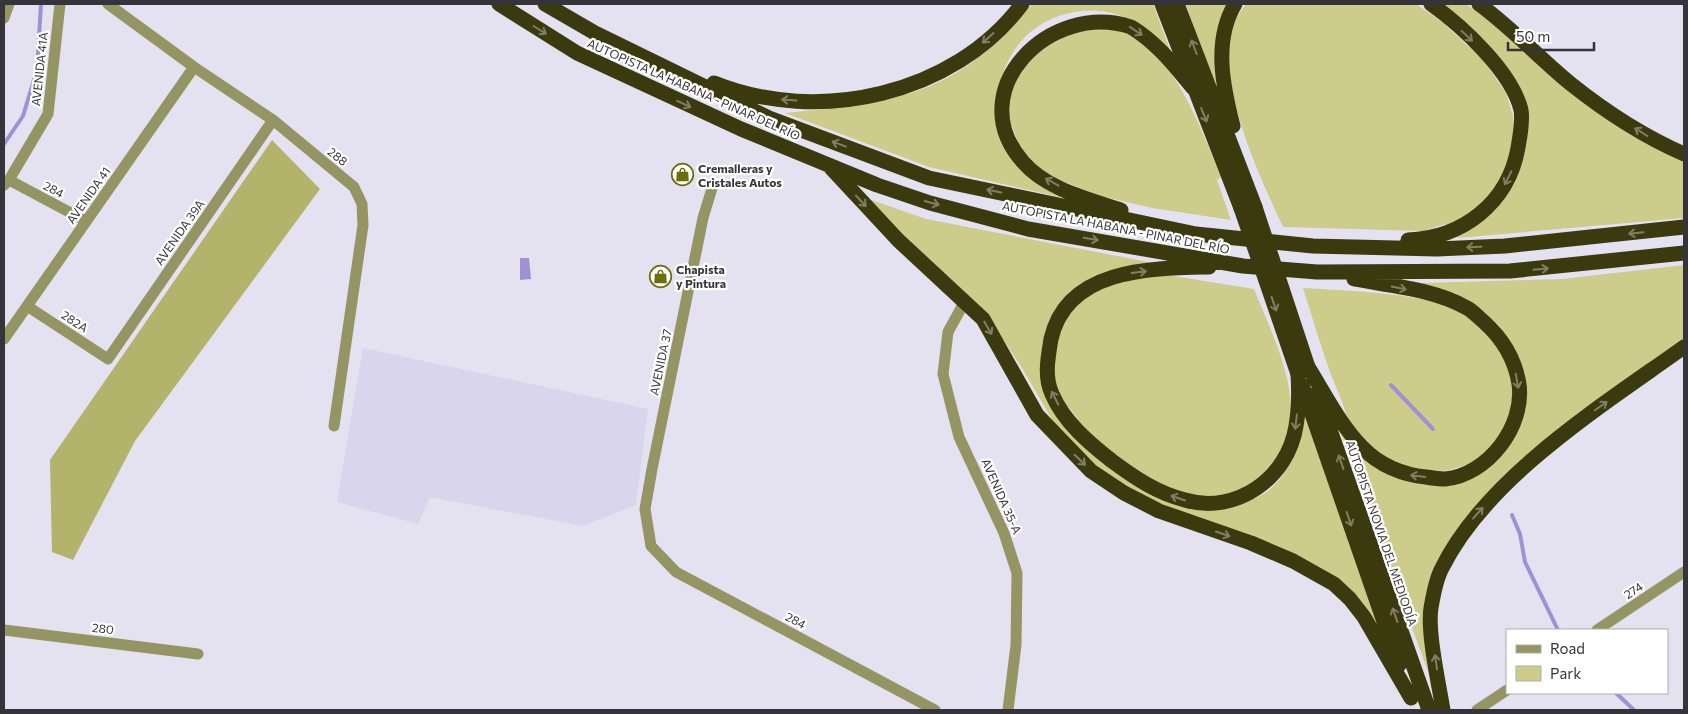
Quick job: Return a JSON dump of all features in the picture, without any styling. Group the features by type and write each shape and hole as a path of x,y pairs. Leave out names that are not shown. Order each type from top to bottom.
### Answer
{"highway":[{"name":"AUTOPISTA LA HABANA - PINAR DEL RÍO","path":"499,4 577,53 716,118 828,165 930,203 1028,228 1243,266 1317,272 1510,271 1684,253"},
{"name":"AUTOPISTA LA HABANA - PINAR DEL RÍO","path":"546,4 595,34 769,118 929,178 1196,234 1313,246 1438,249 1505,246 1684,227"},
{"path":"595,34 722,86 766,98 817,102 890,93 936,75 973,52 1013,16 1022,4"},
{"path":"1162,4 1193,88 1248,208"},
{"path":"1177,4 1303,370 1413,704"},
{"path":"1235,4 1231,11 1224,38 1221,70 1248,208"},
{"path":"1313,246 1415,240 1439,236 1458,229 1483,213 1508,179 1516,158 1520,136 1521,110 1509,82 1490,56 1431,4"},
{"path":"1479,4 1535,50 1570,83 1611,114 1657,142 1684,154"},
{"path":"1193,88 1152,41 1130,26 1106,18 1089,16 1054,25 1038,34 1022,48 1002,91 1002,117 1010,143 1024,163 1048,181 1077,195 1196,234"},
{"path":"828,165 898,240 982,319 1037,415 1091,470 1124,493 1159,512 1251,543 1293,561 1334,584 1350,599 1364,617 1413,704"},
{"path":"1243,266 1176,268 1134,272 1100,280 1085,289 1072,300 1054,326 1048,356 1048,375 1052,394 1069,422 1090,444 1125,470 1156,490 1187,501 1214,503 1254,490 1275,475 1288,452 1296,427 1303,370"},
{"path":"1303,370 1363,449 1391,468 1414,476 1445,479 1466,473 1482,465 1506,438 1517,412 1519,384 1511,356 1503,342 1468,308 1439,296 1317,272"},
{"path":"1443,710 1431,610 1441,569 1458,539 1477,513 1565,432 1684,347"},
{"name":"AUTOPISTA NOVIA DEL MEDIODÍA","path":"1303,370 1429,710"}],"street":[{"path":"4,18 8,4"},
{"name":"AVENIDA 41A","path":"6,183 48,114 60,4"},
{"name":"288","path":"108,4 194,67 273,120 354,187 362,204 363,225 334,426"},
{"name":"AVENIDA 41","path":"4,340 194,67"},
{"name":"AVENIDA 39A","path":"108,359 273,120"},
{"name":"284","path":"6,183 86,221"},
{"name":"AVENIDA 37","path":"651,546 646,509 652,469 703,218 713,185"},
{"name":"AVENIDA 35-A","path":"965,302 948,332 943,374 959,438 1004,533 1017,573 1016,645 1008,710"},
{"name":"282A","path":"27,306 108,359"},
{"name":"284","path":"651,546 676,572 935,710"},
{"name":"274","path":"1598,629 1684,572"},
{"name":"280","path":"4,630 198,654"},
{"path":"1477,710 1506,691"}],"shaded area":[{"path":"272,140 320,189 135,441 73,560 52,552 50,460"},
{"path":"520,258 529,258 531,279 520,280"},
{"path":"363,348 648,409 636,505 583,526 430,497 418,524 337,502"}],"green space":[{"path":"1032,4 1153,4 1171,53 1148,33 1121,16 1109,12 1082,11 1056,17 1044,23 1021,41 1011,55 999,88 997,123 1001,139 1009,154 1022,169 1046,186 1072,200 929,167 785,113 851,106 894,98 936,83 977,59"},
{"path":"1186,4 1232,4 1218,88 1204,58"},
{"path":"1246,4 1416,4 1442,22 1484,61 1506,93 1513,116 1515,140 1505,172 1485,202 1456,221 1423,231 1283,227 1252,155 1234,99 1229,46 1234,23"},
{"path":"1440,4 1466,4 1684,160 1684,218 1457,238 1492,210 1516,177 1526,148 1527,109"},
{"path":"1084,23 1129,33 1161,61 1174,78 1186,97 1221,177 1217,180 1231,220 1152,208 1101,196 1062,181 1035,166 1019,145 1008,116 1009,90 1021,62"},
{"path":"863,197 926,219 1159,264 1109,271 1051,321 1042,345 1041,380 1103,459 1220,509 1264,494 1285,472 1297,439 1302,403 1381,629 1331,576 1151,500 1116,482 1082,454 1054,423 1022,368 984,310"},
{"path":"1684,265 1684,342 1563,429 1434,569 1433,685 1340,431 1376,466 1460,481 1516,430 1517,353 1498,324 1466,299 1421,283 1562,279"},
{"path":"1167,275 1254,289 1274,336 1288,386 1291,410 1288,434 1278,456 1260,477 1240,490 1218,496 1196,495 1173,489 1150,479 1129,467 1090,435 1055,390 1053,356 1056,342 1068,316 1077,305 1100,288 1120,280"},
{"path":"1303,288 1387,294 1431,301 1466,314 1476,321 1489,334 1499,349 1512,384 1510,415 1497,441 1474,461 1445,471 1414,470 1382,455 1353,426 1347,416 1325,358"}],"waterway":[{"path":"4,144 23,116 37,70 41,4"},
{"path":"1391,385 1433,429"},
{"path":"1512,515 1520,534 1525,562 1558,629"},
{"path":"1617,694 1634,710"}],"place":[{"name":"Cremalleras y Cristales Autos","path":"682,175"},
{"name":"Chapista y Pintura","path":"660,276"}]}
